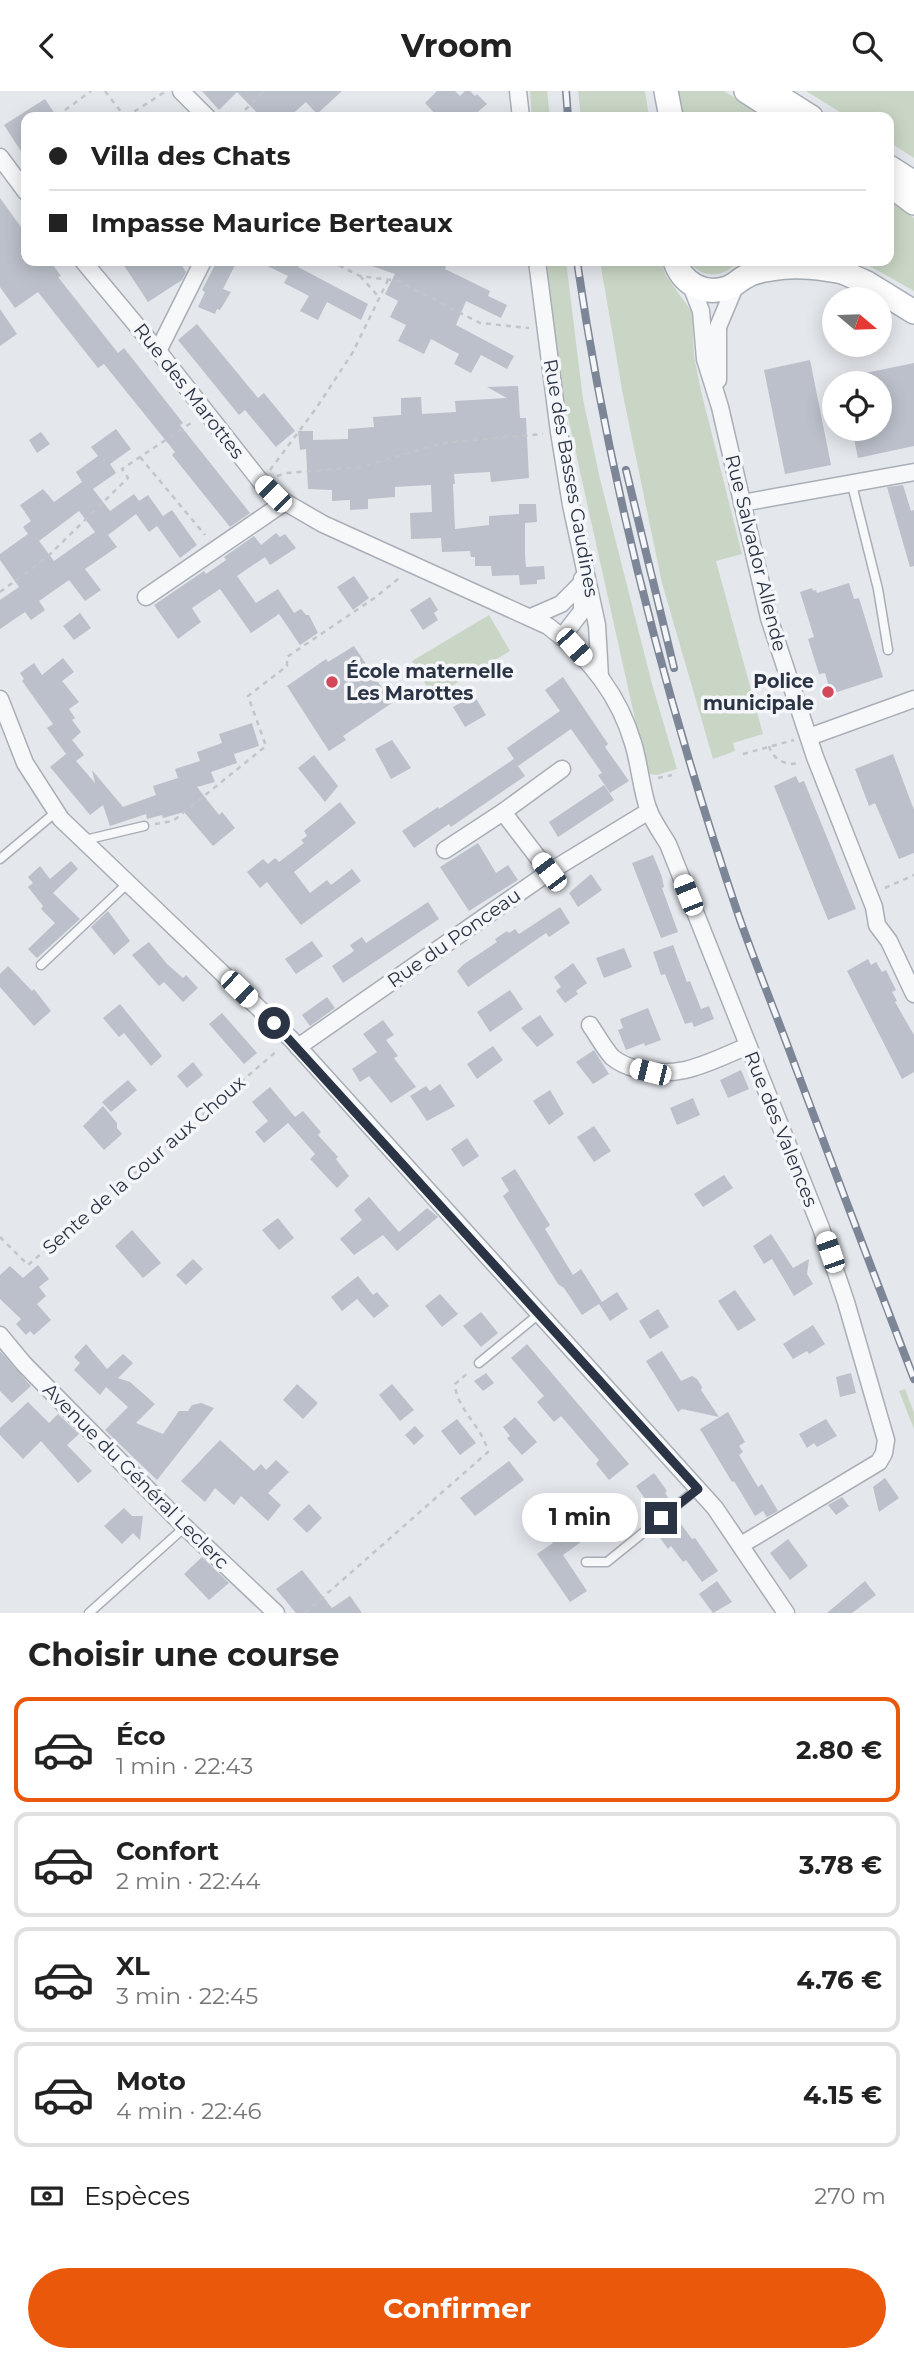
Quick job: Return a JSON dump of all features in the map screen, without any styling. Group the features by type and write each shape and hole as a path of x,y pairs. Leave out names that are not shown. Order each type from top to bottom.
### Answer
{"main road":[{"path":"655,91 658,112"},
{"path":"666,91 670,112"},
{"path":"746,91 780,112"},
{"path":"770,91 803,112"},
{"path":"894,166 914,175"},
{"path":"894,168 914,183"},
{"path":"894,186 914,200"},
{"path":"677,266 681,275 690,283 713,290 744,274 786,267 848,273"},
{"path":"830,266 848,273 914,312"}],"street":[{"path":"181,91 203,112"},
{"path":"518,91 520,112"},
{"path":"0,157 21,185"},
{"name":"Rue des Marottes","path":"87,266 261,482 285,502 323,524 531,617 568,642 600,677"},
{"path":"158,351 200,266"},
{"name":"Rue des Basses Gaudines","path":"538,266 559,432 597,625 600,677 614,697 629,732 649,811"},
{"name":"Rue Salvador Allende","path":"720,407 716,362 718,327 744,274"},
{"name":"Rue Salvador Allende","path":"690,283 701,311 705,359 720,407 769,618 815,757 874,907 877,925 890,941 914,994"},
{"path":"743,503 914,472"},
{"path":"146,597 285,502"},
{"path":"568,642 582,611 581,584 584,566"},
{"path":"531,617 561,604 581,584"},
{"path":"568,642 587,637 597,625"},
{"path":"0,699 25,762 56,812 82,841 294,1043 658,1448 698,1489 741,1545 786,1613"},
{"path":"809,737 914,699"},
{"path":"445,850 562,769"},
{"name":"Rue du Ponceau","path":"294,1043 549,872 649,811"},
{"name":"Rue des Valences","path":"649,811 668,845 825,1240 886,1440 879,1462 741,1545"},
{"path":"503,812 549,872"},
{"path":"590,1025 613,1058 650,1072 668,1074 691,1069 748,1047"},
{"name":"Avenue du Général Leclerc","path":"0,1335 24,1364 185,1527 276,1613"}],"lane":[{"path":"852,485 878,589 888,650"},
{"path":"0,859 56,812"},
{"path":"82,841 144,826"},
{"path":"41,965 127,884"},
{"path":"480,1363 539,1314"},
{"path":"586,1562 607,1563 698,1489"},
{"path":"89,1613 185,1527"}],"path":[{"path":"62,112 91,91"},
{"path":"104,91 121,112"},
{"path":"133,112 166,91"},
{"path":"243,112 264,91"},
{"path":"340,266 360,276 398,281 480,323 545,330"},
{"path":"360,276 380,298"},
{"path":"261,482 317,407 353,352 388,280"},
{"path":"0,592 46,558 128,478 122,469 206,414"},
{"path":"261,482 287,473 362,467 442,443 559,432"},
{"path":"141,457 216,549"},
{"path":"144,826 173,821 266,746 248,696 287,666 287,657 373,599 416,566"},
{"path":"743,754 809,737"},
{"path":"769,746 771,752 789,765 815,757"},
{"path":"649,781 672,775"},
{"path":"869,895 914,875"},
{"name":"Sente de la Cour aux Choux","path":"0,1237 28,1265 294,1043"},
{"path":"305,1613 488,1452 486,1440 455,1394 455,1384 480,1363"}],"green space":[{"path":"530,91 547,91 549,112 532,112"},
{"path":"578,91 645,91 648,112 580,112"},
{"path":"678,91 724,91 757,112 682,112"},
{"path":"806,91 914,91 914,158 894,145 894,112 840,112"},
{"path":"894,204 914,218 914,291 870,266 894,266"},
{"path":"547,266 567,266 583,399 600,479 652,684 677,769 657,775 649,774 642,751 558,372"},
{"path":"601,266 663,266 666,276 692,312 694,356 701,391 742,554 716,561 763,734 733,743 735,751 713,759 662,583 623,395"},
{"path":"734,266 714,274 707,274 694,267"},
{"path":"489,615 510,651 433,697 412,661"},
{"path":"905,1389 914,1413 914,1429 899,1391"}],"building":[{"path":"202,91 342,91 319,112 315,112 306,102 295,112 256,112 237,92 219,110"},
{"path":"437,91 455,91 460,96 465,91 470,91 487,104 478,112 433,112 425,103"},
{"path":"45,99 54,112 24,112"},
{"path":"21,114 21,151 4,125"},
{"path":"0,198 21,227 21,266 54,266 61,276 58,277 118,353 124,348 183,423 180,425 250,513 230,527 172,455 175,452 104,364 98,368 38,292 15,308 0,287"},
{"path":"124,266 182,266 186,272 182,280 148,302"},
{"path":"214,266 234,266 223,289 231,292 215,314 198,307 205,292 202,290"},
{"path":"267,266 299,266 368,304 361,320 327,302 318,320 300,311 309,296 284,283 288,276"},
{"path":"372,266 446,266 445,269 490,291 488,296 507,305 501,318 466,301 456,325 514,356 507,369 481,355 471,373 454,364 459,354 431,339 424,354 398,341 406,325 390,317 398,301 385,294 395,274"},
{"path":"0,309 17,334 0,346"},
{"path":"197,324 258,398 264,393 295,431 276,447 245,410 239,415 178,340"},
{"path":"810,360 822,420 822,441 826,441 831,465 785,474 764,370"},
{"path":"914,363 914,446 858,458 854,441 892,441 892,371 875,371"},
{"path":"518,386 520,418 526,418 529,478 491,482 490,472 454,474 455,529 489,525 489,516 519,514 519,504 536,504 537,522 525,523 525,555 526,567 544,566 545,579 537,580 537,584 520,585 519,575 492,576 491,566 475,566 475,557 471,557 470,551 442,552 441,538 411,539 410,513 432,512 431,485 395,487 395,497 368,499 368,509 350,510 350,500 332,501 332,490 308,489 306,449 300,450 298,431 313,431 313,440 348,439 348,429 374,427 373,417 401,415 401,398 421,397 422,414 456,412 455,401 507,398 487,387"},
{"path":"116,429 131,449 110,464 116,473 93,489 110,511 134,494 139,501 148,495 163,516 172,510 197,545 180,558 157,526 149,532 136,514 108,535 117,547 85,569 101,590 85,601 69,580 39,601 45,610 31,620 25,612 0,629 0,600 19,587 0,560 0,554 28,534 23,527 31,521 20,505 43,489 54,502 82,482 76,472 98,456 91,447","holes":["79,511 95,532 54,561 39,541"]},
{"path":"41,432 50,444 37,453 29,440"},
{"path":"903,485 911,511 914,510 914,566 910,567 887,487"},
{"path":"276,533 280,537 285,534 296,548 270,565 265,557 237,576 256,603 278,589 294,613 301,609 309,615 318,633 300,645 279,614 251,633 220,589 192,608 201,622 178,639 154,605 204,571 206,574 226,560 224,557 254,536 261,545"},
{"path":"354,576 369,598 353,610 337,587"},
{"path":"849,583 854,599 859,598 883,677 831,694 825,673 819,674 808,639 814,637 800,592 812,588 817,593"},
{"path":"430,597 438,610 434,613 438,620 423,630 410,610"},
{"path":"80,613 91,628 74,640 63,626"},
{"path":"354,646 392,703 343,736 346,740 329,751 287,686 326,659 328,662"},
{"path":"63,658 74,672 62,681 79,702 69,709 75,718 72,720 81,732 72,740 84,755 76,761 95,783 92,770 123,807 156,795 153,786 178,778 175,769 200,761 197,752 222,743 219,734 252,723 259,746 234,754 237,763 211,772 215,782 197,787 219,815 222,812 235,828 213,846 184,812 147,819 146,814 110,826 103,805 90,815 50,767 66,754 47,728 53,724 22,681 24,679 20,673 34,663 42,675"},
{"path":"563,677 629,781 610,793 598,775 602,773 571,729 518,766 525,776 451,827 449,824 414,848 402,831 514,759 507,748 560,711 545,690"},
{"path":"474,695 486,715 465,727 453,707"},
{"path":"392,740 411,768 391,779 375,749"},
{"path":"893,754 914,810 914,853 899,859 875,803 869,806 855,769"},
{"path":"314,755 338,786 325,802 298,768"},
{"path":"796,776 799,783 804,781 856,909 828,920 774,786"},
{"path":"604,785 614,800 558,837 549,822"},
{"path":"340,802 356,823 294,872 310,893 327,880 331,885 352,869 361,881 301,925 267,882 260,888 247,872 263,859 268,864 275,858 279,862 304,843 301,840 307,836 304,831"},
{"path":"478,843 496,873 508,865 518,880 469,911 440,867"},
{"path":"653,855 678,932 661,938 632,863"},
{"path":"71,861 78,869 53,893 80,919 37,958 28,949 55,923 41,909 43,906 28,887 33,883 28,877 40,866 50,879"},
{"path":"591,874 602,890 578,907 569,893"},
{"path":"428,902 439,919 343,983 332,966 354,951 350,945 362,937 366,943"},
{"path":"560,907 570,923 549,937 546,933 468,987 457,971 464,964 497,942 495,939 507,931 509,933 515,929 519,934"},
{"path":"108,911 130,941 114,955 91,927"},
{"path":"312,941 323,956 296,974 285,959"},
{"path":"149,942 167,964 183,978 186,975 198,988 183,1002 164,982 159,986 132,955"},
{"path":"673,945 701,1009 709,1006 714,1019 694,1027 692,1022 685,1024 653,952"},
{"path":"624,948 632,967 604,978 596,958"},
{"path":"868,959 871,965 876,962 882,972 886,970 896,990 892,992 897,1001 895,1002 914,1035 914,1072 902,1079 847,971"},
{"path":"573,963 587,983 565,1003 556,991 561,987 554,977"},
{"path":"8,966 32,991 34,989 51,1011 34,1026 0,987 0,974"},
{"path":"510,990 523,1009 490,1032 477,1012"},
{"path":"327,997 335,1008 310,1026 302,1015"},
{"path":"120,1004 162,1056 151,1066 124,1033 119,1037 103,1018"},
{"path":"648,1008 661,1040 626,1050 618,1030 623,1028 620,1019"},
{"path":"222,1013 257,1053 244,1064 209,1024"},
{"path":"540,1015 554,1035 537,1047 521,1028"},
{"path":"383,1020 394,1035 386,1040 398,1056 394,1058 416,1087 391,1103 369,1076 360,1082 352,1069 377,1052 363,1034"},
{"path":"493,1046 503,1060 477,1079 467,1064"},
{"path":"594,1050 609,1074 593,1084 576,1062"},
{"path":"193,1062 203,1075 187,1088 177,1076"},
{"path":"741,1070 749,1089 728,1098 720,1080"},
{"path":"128,1080 137,1090 111,1112 102,1102"},
{"path":"440,1084 455,1106 427,1121 410,1096 426,1086 430,1091"},
{"path":"270,1087 295,1117 303,1111 321,1132 318,1135 338,1157 336,1159 349,1176 337,1188 310,1159 315,1154 288,1123 264,1143 255,1132 268,1121 252,1102"},
{"path":"550,1090 564,1114 549,1125 533,1101"},
{"path":"693,1098 700,1115 677,1125 670,1108"},
{"path":"103,1106 122,1134 104,1150 83,1126"},
{"path":"594,1126 611,1151 594,1162 577,1137"},
{"path":"467,1138 479,1156 463,1167 451,1149"},
{"path":"515,1169 550,1225 545,1229 573,1275 581,1269 602,1302 617,1292 628,1309 610,1321 599,1304 582,1315 564,1288 558,1284 503,1196 509,1191 501,1178"},
{"path":"724,1175 733,1188 703,1207 694,1194"},
{"path":"369,1197 399,1232 427,1208 438,1217 397,1251 383,1235 354,1255 340,1239 362,1220 354,1210"},
{"path":"278,1218 294,1238 279,1250 262,1230"},
{"path":"132,1230 161,1263 143,1278 115,1246"},
{"path":"771,1234 793,1268 809,1259 807,1274 813,1284 794,1296 772,1259 764,1264 753,1246"},
{"path":"193,1259 203,1269 186,1285 176,1275"},
{"path":"38,1265 49,1279 39,1287 46,1296 37,1304 51,1320 34,1335 30,1331 26,1335 16,1324 21,1319 0,1299 0,1275 10,1266 23,1278"},
{"path":"358,1276 373,1295 377,1292 389,1306 374,1318 357,1299 342,1311 331,1297"},
{"path":"735,1290 756,1320 738,1331 718,1301"},
{"path":"440,1294 458,1314 442,1327 425,1306"},
{"path":"658,1309 669,1327 650,1339 639,1321"},
{"path":"481,1312 498,1333 481,1347 463,1326"},
{"path":"813,1325 825,1344 809,1354 807,1351 793,1359 783,1344"},
{"path":"86,1344 107,1369 123,1354 133,1363 118,1378 130,1382 155,1404 136,1423 163,1434 179,1411 188,1411 192,1405 201,1403 214,1408 157,1480 105,1430 128,1407 106,1387 100,1395 74,1370 80,1363 74,1357"},
{"path":"527,1344 629,1464 609,1480 596,1464 599,1460 561,1416 554,1422 537,1402 544,1396 511,1358"},
{"path":"0,1351 31,1386 12,1403 0,1391"},
{"path":"662,1351 681,1381 692,1376 697,1379 719,1417 682,1409 678,1412 646,1361"},
{"path":"486,1373 494,1383 483,1391 474,1381"},
{"path":"851,1373 856,1393 840,1397 836,1377"},
{"path":"297,1384 318,1403 303,1419 283,1400"},
{"path":"392,1384 414,1410 400,1421 379,1395"},
{"path":"28,1402 49,1423 58,1414 79,1434 67,1445 92,1471 78,1483 41,1441 23,1459 0,1435 0,1428"},
{"path":"728,1412 745,1442 739,1446 743,1452 739,1455 758,1487 762,1484 778,1511 767,1517 763,1511 755,1516 700,1429"},
{"path":"515,1417 537,1442 522,1455 507,1438 510,1436 503,1427"},
{"path":"457,1419 476,1443 460,1455 441,1431"},
{"path":"826,1419 837,1436 817,1447 814,1443 807,1448 799,1434"},
{"path":"415,1426 424,1436 414,1445 405,1435"},
{"path":"220,1440 254,1471 261,1464 266,1470 276,1460 289,1472 268,1493 281,1505 268,1521 241,1496 234,1505 215,1488 205,1502 181,1481"},
{"path":"509,1461 524,1480 475,1516 460,1498"},
{"path":"654,1473 667,1491 665,1493 669,1499 665,1502 667,1505 650,1518 646,1513 650,1506 636,1486"},
{"path":"885,1478 899,1498 879,1512 873,1487"},
{"path":"842,1497 849,1506 836,1515 828,1505"},
{"path":"309,1504 322,1518 307,1533 293,1519"},
{"path":"124,1508 132,1516 143,1516 140,1540 133,1533 122,1544 104,1526"},
{"path":"675,1516 692,1539 695,1538 718,1571 702,1582 686,1560 683,1562 671,1546 668,1549 655,1531"},
{"path":"569,1517 585,1539 563,1555 587,1591 570,1602 537,1554 553,1543 546,1532"},
{"path":"788,1539 808,1566 790,1580 770,1553"},
{"path":"202,1557 229,1583 209,1600 184,1574"},
{"path":"302,1570 332,1608 350,1596 362,1613 296,1613 276,1589"},
{"path":"717,1581 732,1602 713,1613 699,1594"},
{"path":"865,1581 876,1595 852,1613 827,1613"}],"railway":[{"path":"566,91 568,112"},
{"path":"578,266 590,344 623,510 688,756 746,936 914,1379"},
{"path":"626,470 674,668"}],"place":[{"name":"École maternelle Les Marottes","path":"332,682"},
{"name":"Police municipale","path":"828,692"}],"route":[{"path":"274,1023 698,1489 661,1518"}]}
